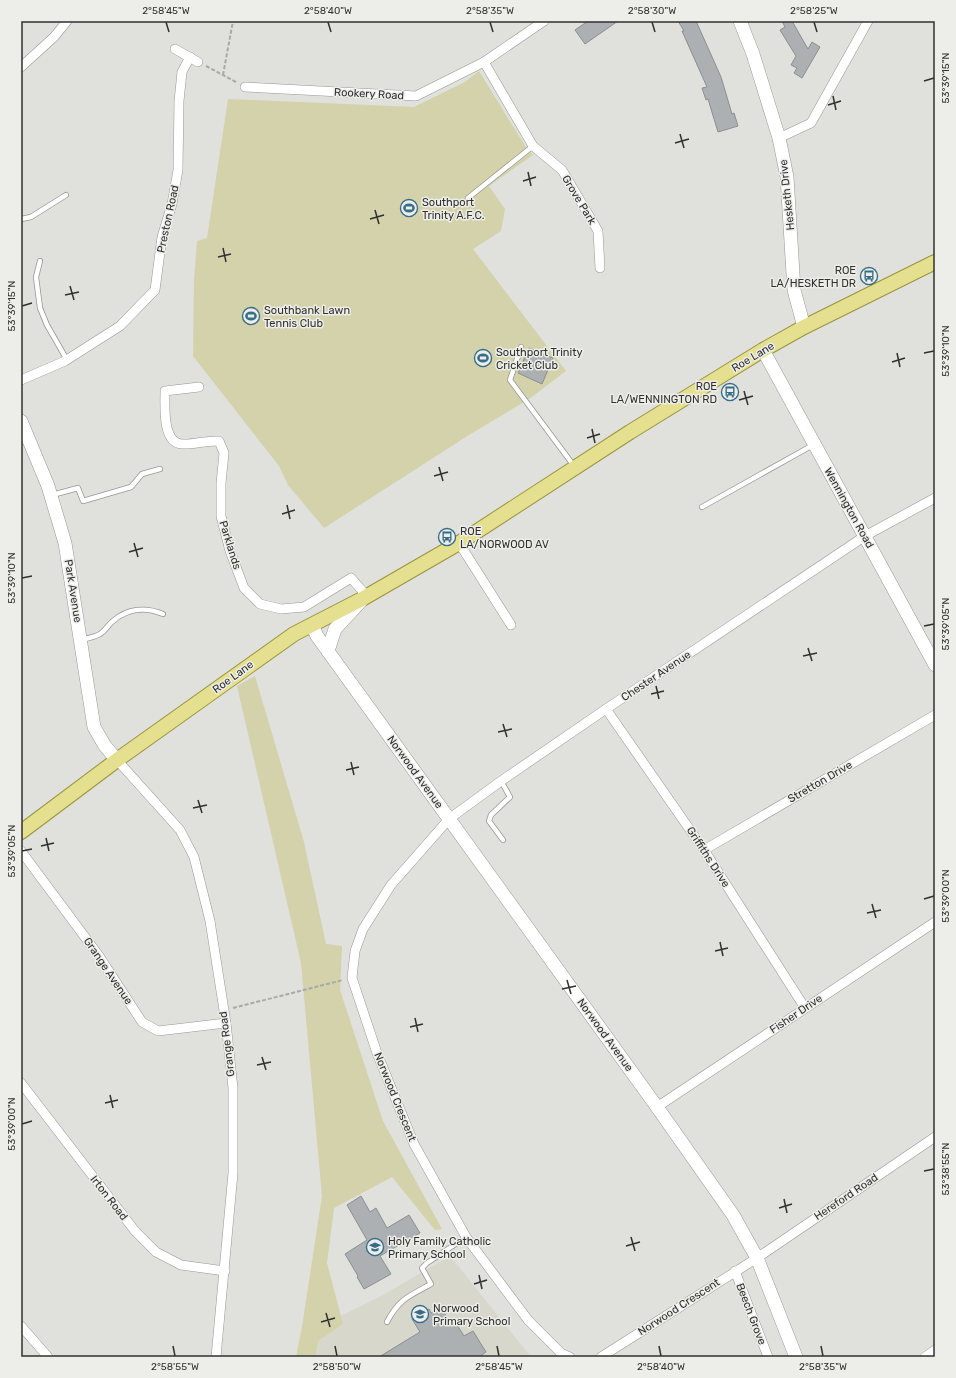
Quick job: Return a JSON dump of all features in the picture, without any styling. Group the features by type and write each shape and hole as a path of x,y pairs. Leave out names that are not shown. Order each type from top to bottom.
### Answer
{"main road":[{"name":"Roe Lane","path":"21,832 118,760 294,634 365,598 459,543 630,432 763,350 804,327 935,262"}],"street":[{"path":"21,67 54,37 67,21"},
{"name":"Rookery Road","path":"245,87 416,96 484,62 544,21"},
{"name":"Hesketh Drive","path":"740,21 753,54 779,138 787,177 794,290 804,327"},
{"path":"779,138 811,123 868,21"},
{"path":"176,49 198,62"},
{"name":"Preston Road","path":"21,380 67,360 120,326 155,290 162,237 172,204 178,170 179,101 182,72 190,57"},
{"name":"Grove Park","path":"484,62 533,146 562,170 598,231 600,268"},
{"name":"Wennington Road","path":"763,350 935,665"},
{"name":"Parklands","path":"200,387 165,391 167,431 173,441 182,444 209,440 219,441 224,452 221,483 221,516 230,550 244,588 260,604 281,609 304,607 351,578 365,598"},
{"name":"Park Avenue","path":"21,421 50,495 65,543 94,727 105,746 118,760"},
{"name":"Chester Avenue","path":"449,819 501,781 606,709 865,536 935,498"},
{"path":"459,543 511,625"},
{"path":"328,651 335,629 365,598"},
{"name":"Norwood Avenue","path":"312,625 317,636 657,1107 733,1215 757,1258 796,1357"},
{"name":"Griffiths Drive","path":"606,709 704,850 805,1008"},
{"name":"Stretton Drive","path":"704,850 935,715"},
{"name":"Grange Road","path":"118,760 180,830 194,857 210,921 226,1023 233,1088 233,1173 216,1357"},
{"name":"Norwood Crescent","path":"449,819 391,885 363,929 355,951 352,978 377,1053 414,1144 466,1238 528,1320 561,1353 570,1357"},
{"name":"Grange Avenue","path":"21,851 99,956 142,1022 158,1031 226,1023"},
{"name":"Fisher Drive","path":"657,1107 935,922"},
{"name":"Irton Road","path":"21,1083 135,1231 156,1252 181,1265 225,1271"},
{"name":"Hereford Road","path":"757,1258 935,1137"},
{"name":"Norwood Crescent","path":"601,1357 757,1258"},
{"name":"Beech Grove","path":"735,1271 768,1357"},
{"path":"21,1326 48,1357"},
{"path":"925,1357 935,1350"}],"lane":[{"path":"468,198 533,146"},
{"path":"21,219 31,217 66,195"},
{"path":"40,261 36,277 40,308 47,325 67,360"},
{"path":"521,347 510,380 575,467"},
{"path":"702,508 814,445"},
{"path":"50,495 78,488 83,501 131,486 142,474 160,469"},
{"path":"80,640 98,635 106,630 119,616 131,611 143,609 153,610 163,614"},
{"path":"501,781 510,797 491,815 490,821 503,840"},
{"path":"386,1322 394,1309 402,1301 431,1284 422,1268 427,1263 466,1238"}],"path":[{"path":"223,75 233,21"},
{"path":"198,62 245,87"},
{"path":"223,1010 352,978"}],"shaded area":[{"name":"Norwood Primary School","path":"450,1256 531,1357 301,1357 306,1333 383,1295"}],"green space":[{"path":"479,71 527,149 533,155 489,186 505,209 501,231 473,249 566,371 529,399 469,435 324,528 288,485 279,466 193,356 194,281 197,241 207,238 228,99 414,107 465,82"},
{"path":"255,676 304,842 326,944 342,946 340,990 383,1121 442,1229 435,1230 392,1177 334,1208 327,1263 343,1324 318,1341 315,1357 296,1357 322,1196 301,963 237,686"}],"building":[{"path":"588,21 618,21 585,44 575,30"},
{"path":"678,21 696,21 721,77 732,114 734,113 738,126 718,132 708,99 706,100 702,88 707,87 682,31 684,31"},
{"path":"782,21 792,21 808,49 812,42 820,47 802,78 794,73 797,68 791,65 796,56 780,30 785,27"},
{"path":"529,348 553,358 542,384 518,373"},
{"name":"Holy Family Catholic Primary School","path":"361,1196 370,1212 376,1208 387,1228 409,1215 420,1233 380,1256 391,1274 364,1289 345,1254 367,1240 347,1205"},
{"name":"Norwood Primary School","path":"441,1307 450,1323 454,1320 464,1336 473,1331 486,1352 479,1357 379,1357 420,1332 412,1319 429,1309 431,1313"}],"place":[{"name":"Southport Trinity A.F.C.","path":"409,208"},
{"name":"ROE LA/HESKETH DR","path":"869,276"},
{"name":"Southbank Lawn Tennis Club","path":"251,316"},
{"name":"Southport Trinity Cricket Club","path":"483,358"},
{"name":"ROE LA/WENNINGTON RD","path":"730,392"},
{"name":"ROE LA/NORWOOD AV","path":"447,537"},
{"name":"Holy Family Catholic Primary School","path":"375,1247"},
{"name":"Norwood Primary School","path":"420,1314"}]}
